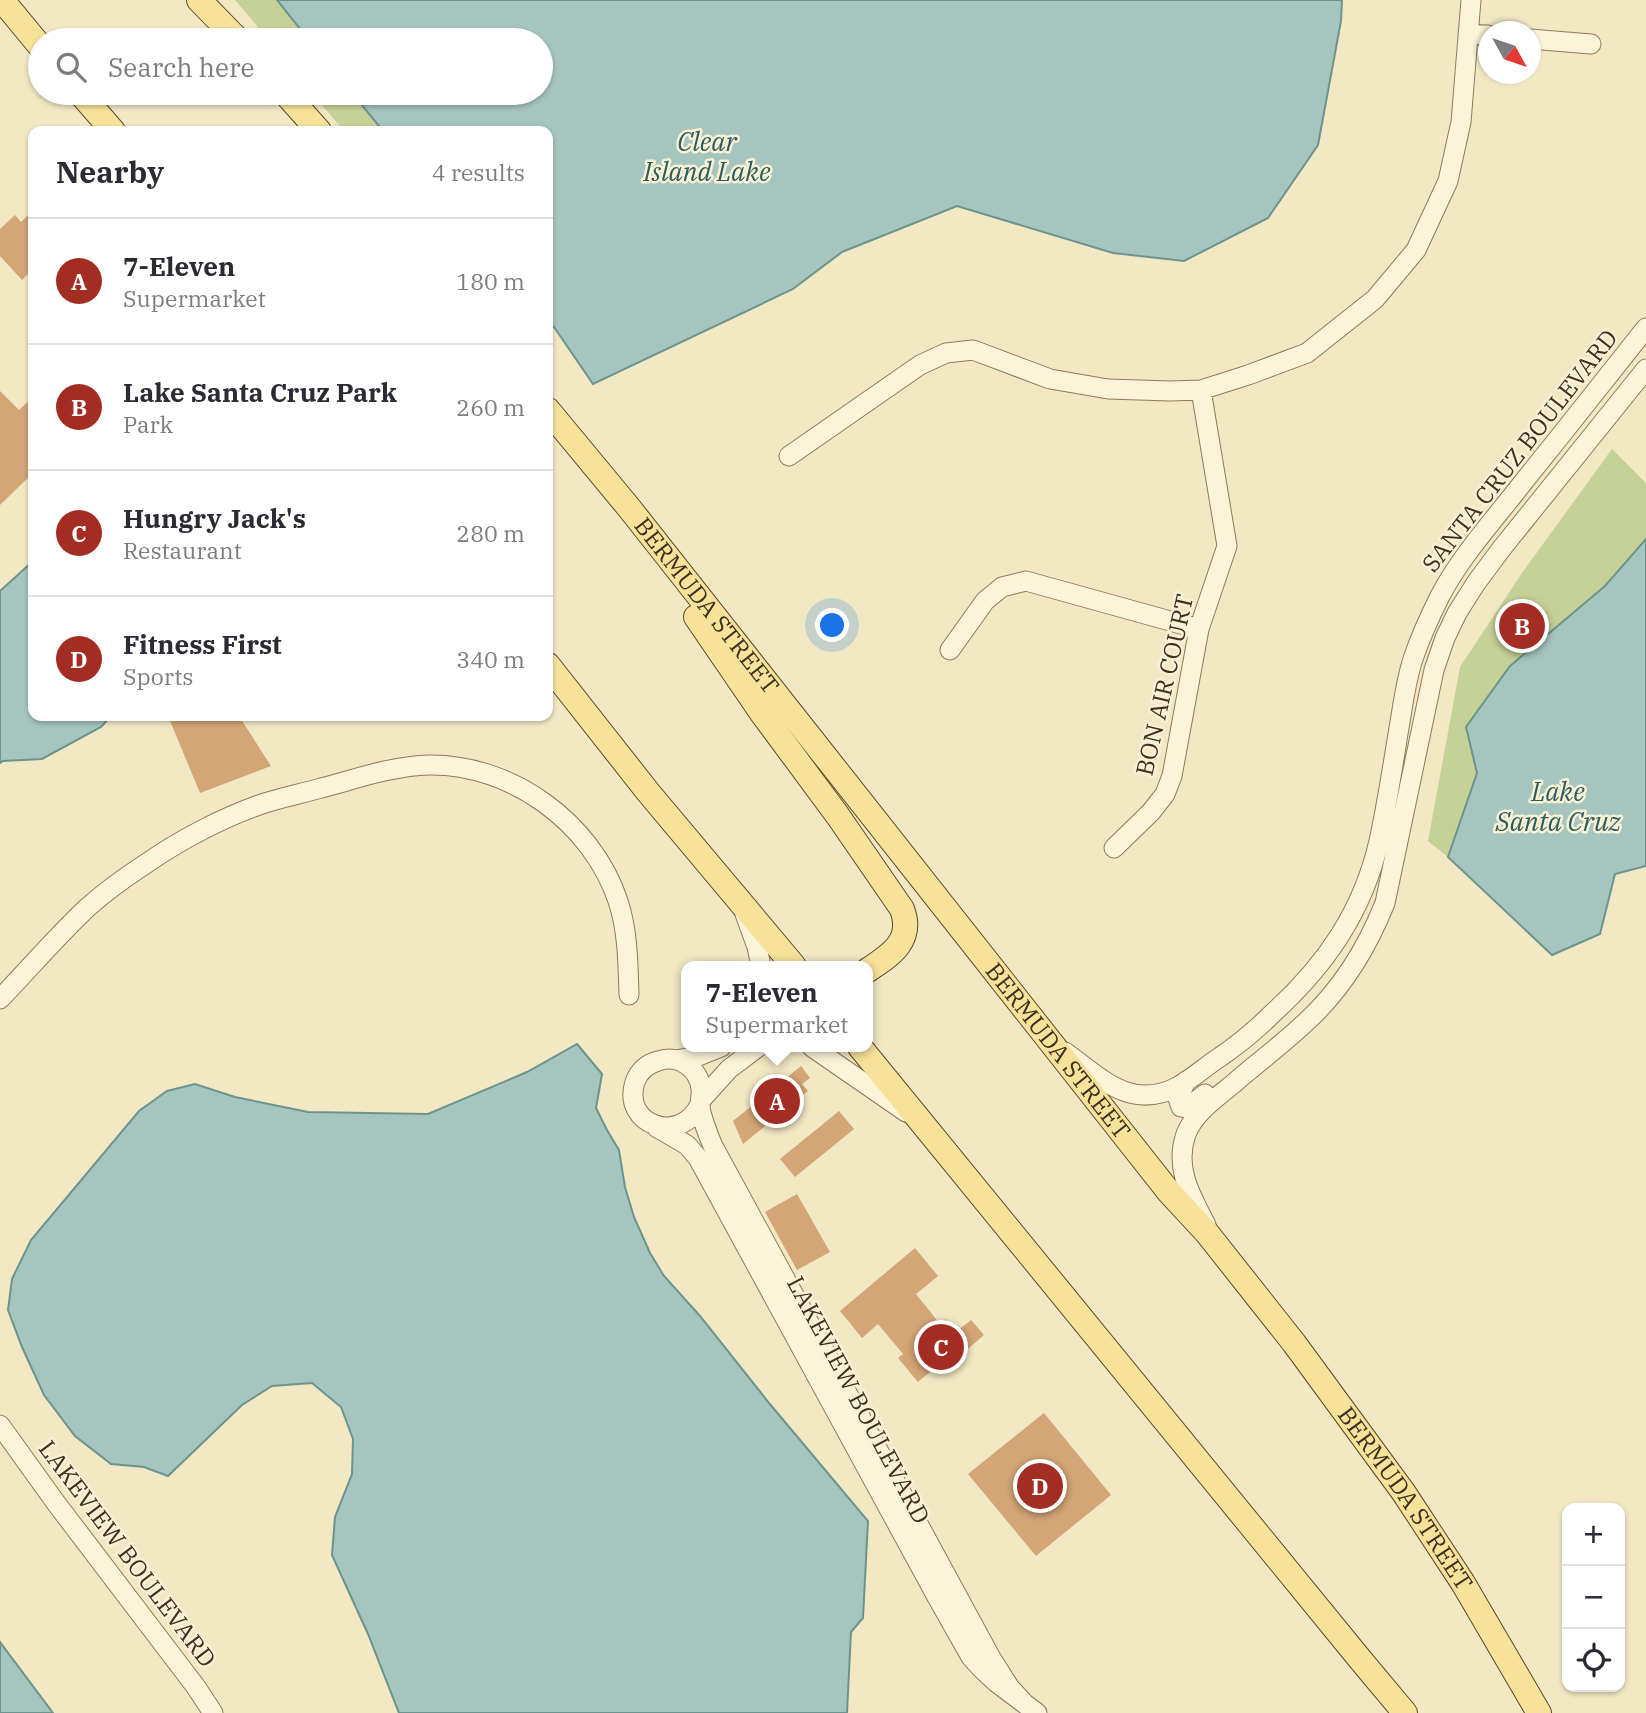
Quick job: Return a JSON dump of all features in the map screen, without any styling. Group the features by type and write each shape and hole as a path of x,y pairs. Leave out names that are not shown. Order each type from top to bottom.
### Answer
{"main road":[{"path":"2,0 28,31"},
{"path":"199,0 226,28"},
{"path":"90,105 109,126"},
{"path":"296,105 315,126"},
{"name":"BERMUDA STREET","path":"553,416 630,509 1170,1192 1215,1242 1302,1354 1404,1493 1463,1583 1539,1713"},
{"path":"630,509 686,603 900,905 905,919 905,930 900,943 873,967"},
{"path":"553,671 648,792 790,961"},
{"path":"864,1052 1405,1713"}],"street":[{"path":"789,456 920,365 946,353 973,350 1051,379 1108,389 1170,391 1201,390 1307,353 1375,299 1416,250 1448,181 1461,122 1471,0"},
{"path":"1468,34 1478,34"},
{"path":"1541,40 1591,44"},
{"name":"SANTA CRUZ BOULEVARD","path":"1051,1042 1125,1093 1159,1093 1177,1087 1233,1048 1309,978 1334,946 1361,897 1371,870 1412,661 1441,595 1487,528 1646,328"},
{"name":"SANTA CRUZ BOULEVARD","path":"1215,1242 1184,1179 1182,1157 1186,1135 1205,1108 1325,1003 1357,961 1374,931 1385,903 1434,670 1457,613 1502,548 1646,369"},
{"name":"BON AIR COURT","path":"1114,848 1151,812 1165,794 1172,776 1199,629 1227,546 1201,390"},
{"path":"950,650 985,601 1002,587 1027,581 1199,629"},
{"path":"0,999 88,907 149,861 222,819 262,804 369,776 429,765 491,775 515,784 555,811 578,832 608,875 618,901 625,927 629,995"},
{"path":"740,901 760,961"},
{"path":"1334,946 1357,961"},
{"path":"1186,1081 1178,1098 1180,1106 1185,1109 1194,1105 1241,1065 1276,1048"},
{"path":"708,1052 696,1057 662,1059 643,1069 637,1077 633,1093 641,1116 663,1127 677,1126 689,1120 729,1069 751,1052"},
{"path":"818,1052 925,1125"},
{"path":"676,1060 697,1075 701,1087 701,1102"},
{"name":"LAKEVIEW BOULEVARD","path":"701,1102 710,1140 740,1195 794,1314"},
{"name":"LAKEVIEW BOULEVARD","path":"649,1122 690,1147 698,1158 794,1314 945,1592 1004,1680 1030,1708"},
{"path":"715,1188 740,1195"},
{"name":"LAKEVIEW BOULEVARD","path":"0,1425 213,1713"}],"green space":[{"path":"235,0 277,0 299,28 259,28"},
{"path":"322,105 362,105 379,126 340,126"},
{"path":"1612,449 1646,483 1646,539 1605,586 1510,666 1466,727 1477,773 1448,857 1428,841 1460,667 1522,573"}],"water":[{"name":"Clear Island Lake","path":"277,0 1342,0 1341,21 1318,145 1268,218 1184,261 1113,253 957,206 842,252 793,289 593,384 553,327 553,126 379,126 362,105 553,105 553,28 299,28"},
{"name":"Lake Santa Cruz","path":"1646,539 1646,866 1615,874 1600,934 1552,955 1448,857 1477,773 1466,727 1510,666 1605,586"},
{"path":"28,566 28,721 106,721 101,727 42,759 0,763 0,591"},
{"path":"577,1044 602,1074 596,1108 619,1150 625,1187 634,1217 664,1276 868,1521 863,1618 851,1632 847,1713 399,1713 368,1634 332,1555 335,1517 352,1474 353,1439 341,1407 312,1383 272,1386 242,1405 168,1476 144,1467 111,1464 75,1436 44,1395 22,1347 8,1310 12,1279 31,1240 139,1111 167,1091 195,1084 235,1097 308,1112 428,1114 527,1072"},
{"path":"0,1642 53,1713 0,1713"}],"building":[{"path":"15,215 21,222 28,215 28,274 22,280 0,256 0,229"},
{"path":"0,391 19,410 28,402 28,478 0,505"},
{"path":"170,721 242,721 271,766 200,793"},
{"path":"801,1066 810,1078 802,1084 808,1091 743,1144 733,1121"},
{"path":"839,1111 854,1129 795,1177 780,1159"},
{"path":"797,1194 830,1252 797,1270 765,1212"},
{"path":"915,1248 938,1276 916,1294 940,1324 946,1319 956,1332 971,1320 984,1335 955,1360 951,1354 918,1382 898,1358 903,1354 878,1324 862,1338 840,1311"},
{"path":"1044,1413 1111,1495 1036,1556 968,1474"}],"place":[{"name":"Lake Santa Cruz Park","path":"1522,626"},
{"name":"7-Eleven","path":"777,1101"},
{"name":"Hungry Jack's","path":"941,1347"},
{"name":"Fitness First","path":"1040,1486"}]}
